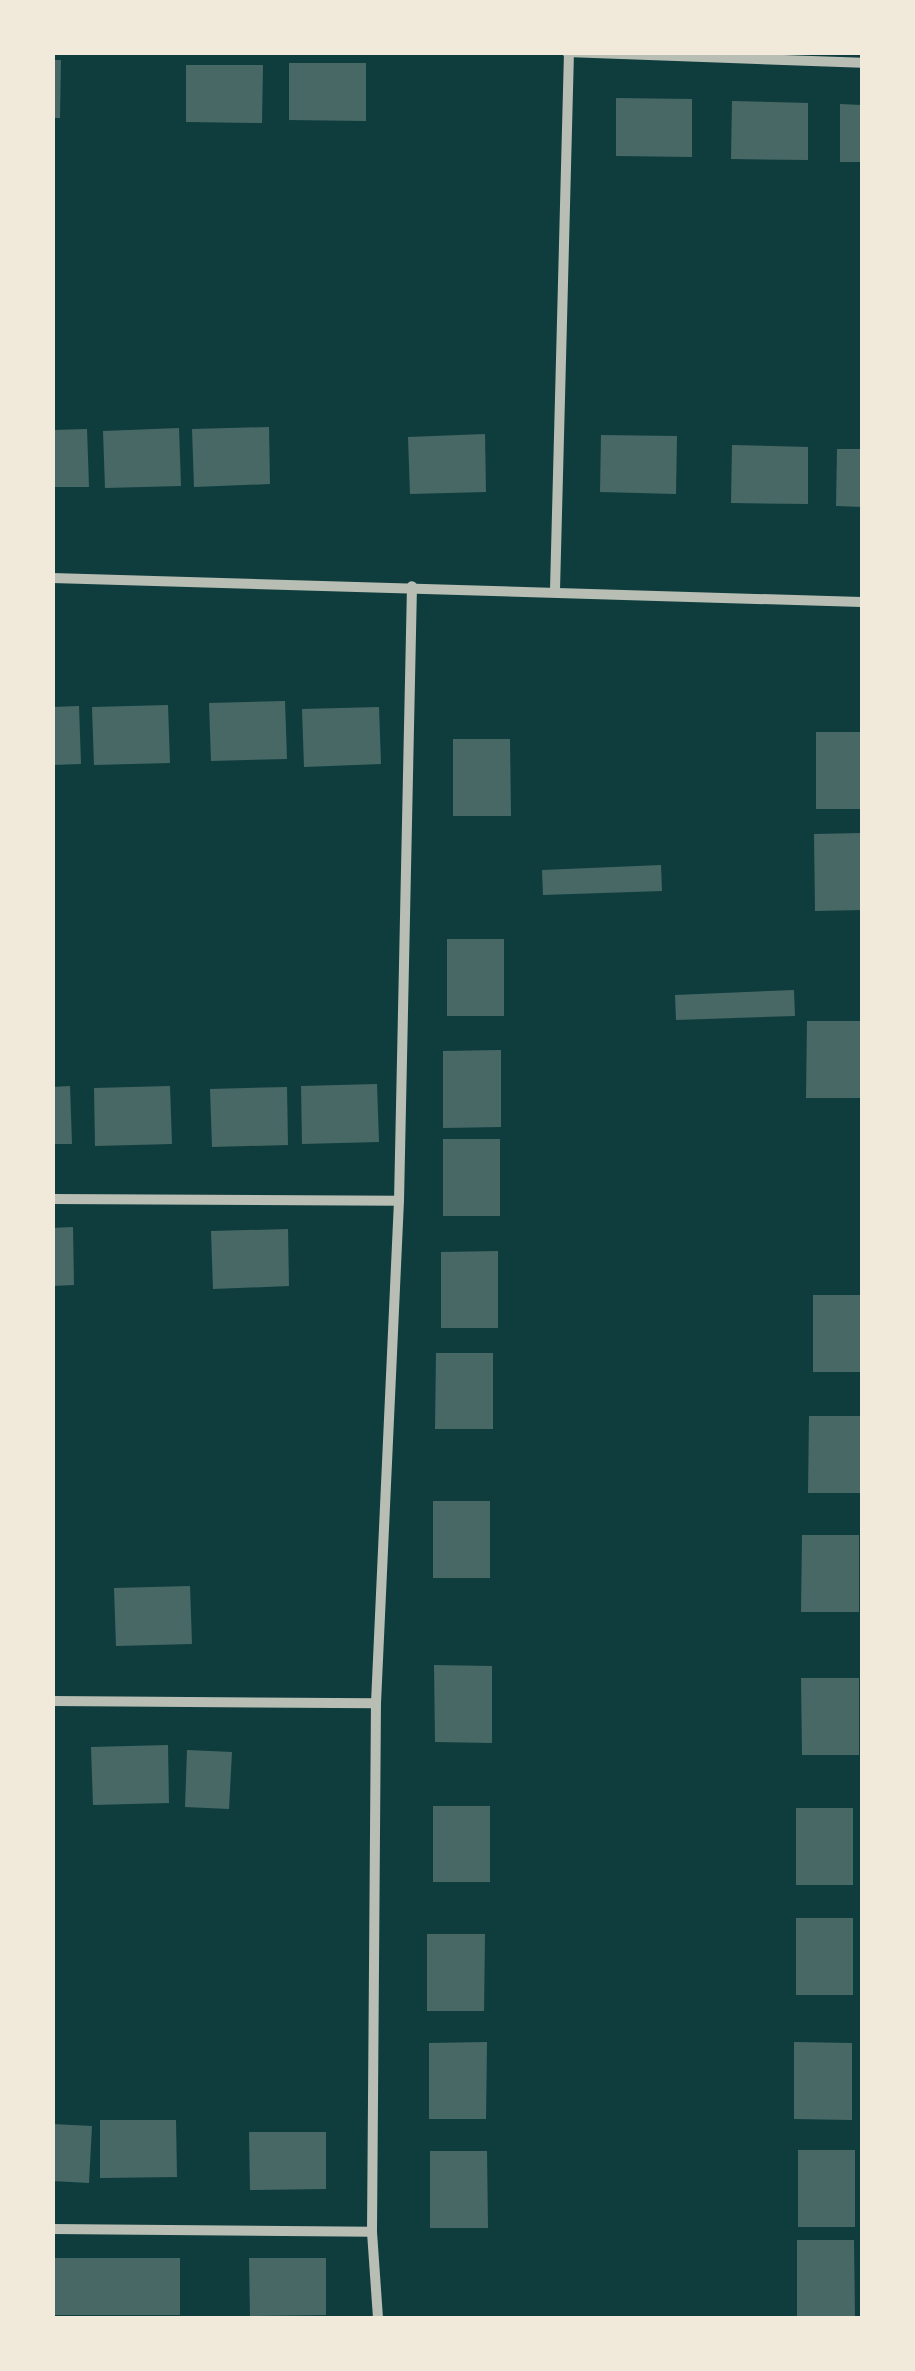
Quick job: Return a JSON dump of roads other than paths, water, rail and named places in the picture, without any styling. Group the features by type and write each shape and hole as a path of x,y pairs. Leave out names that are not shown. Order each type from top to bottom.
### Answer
{"street":[{"path":"555,590 568,52 862,62"},
{"path":"52,578 862,602"},
{"path":"378,2318 372,2232 376,1703 398,1200 412,586"},
{"path":"52,1199 398,1200"},
{"path":"52,1701 376,1703"},
{"path":"52,2229 372,2232"}]}
